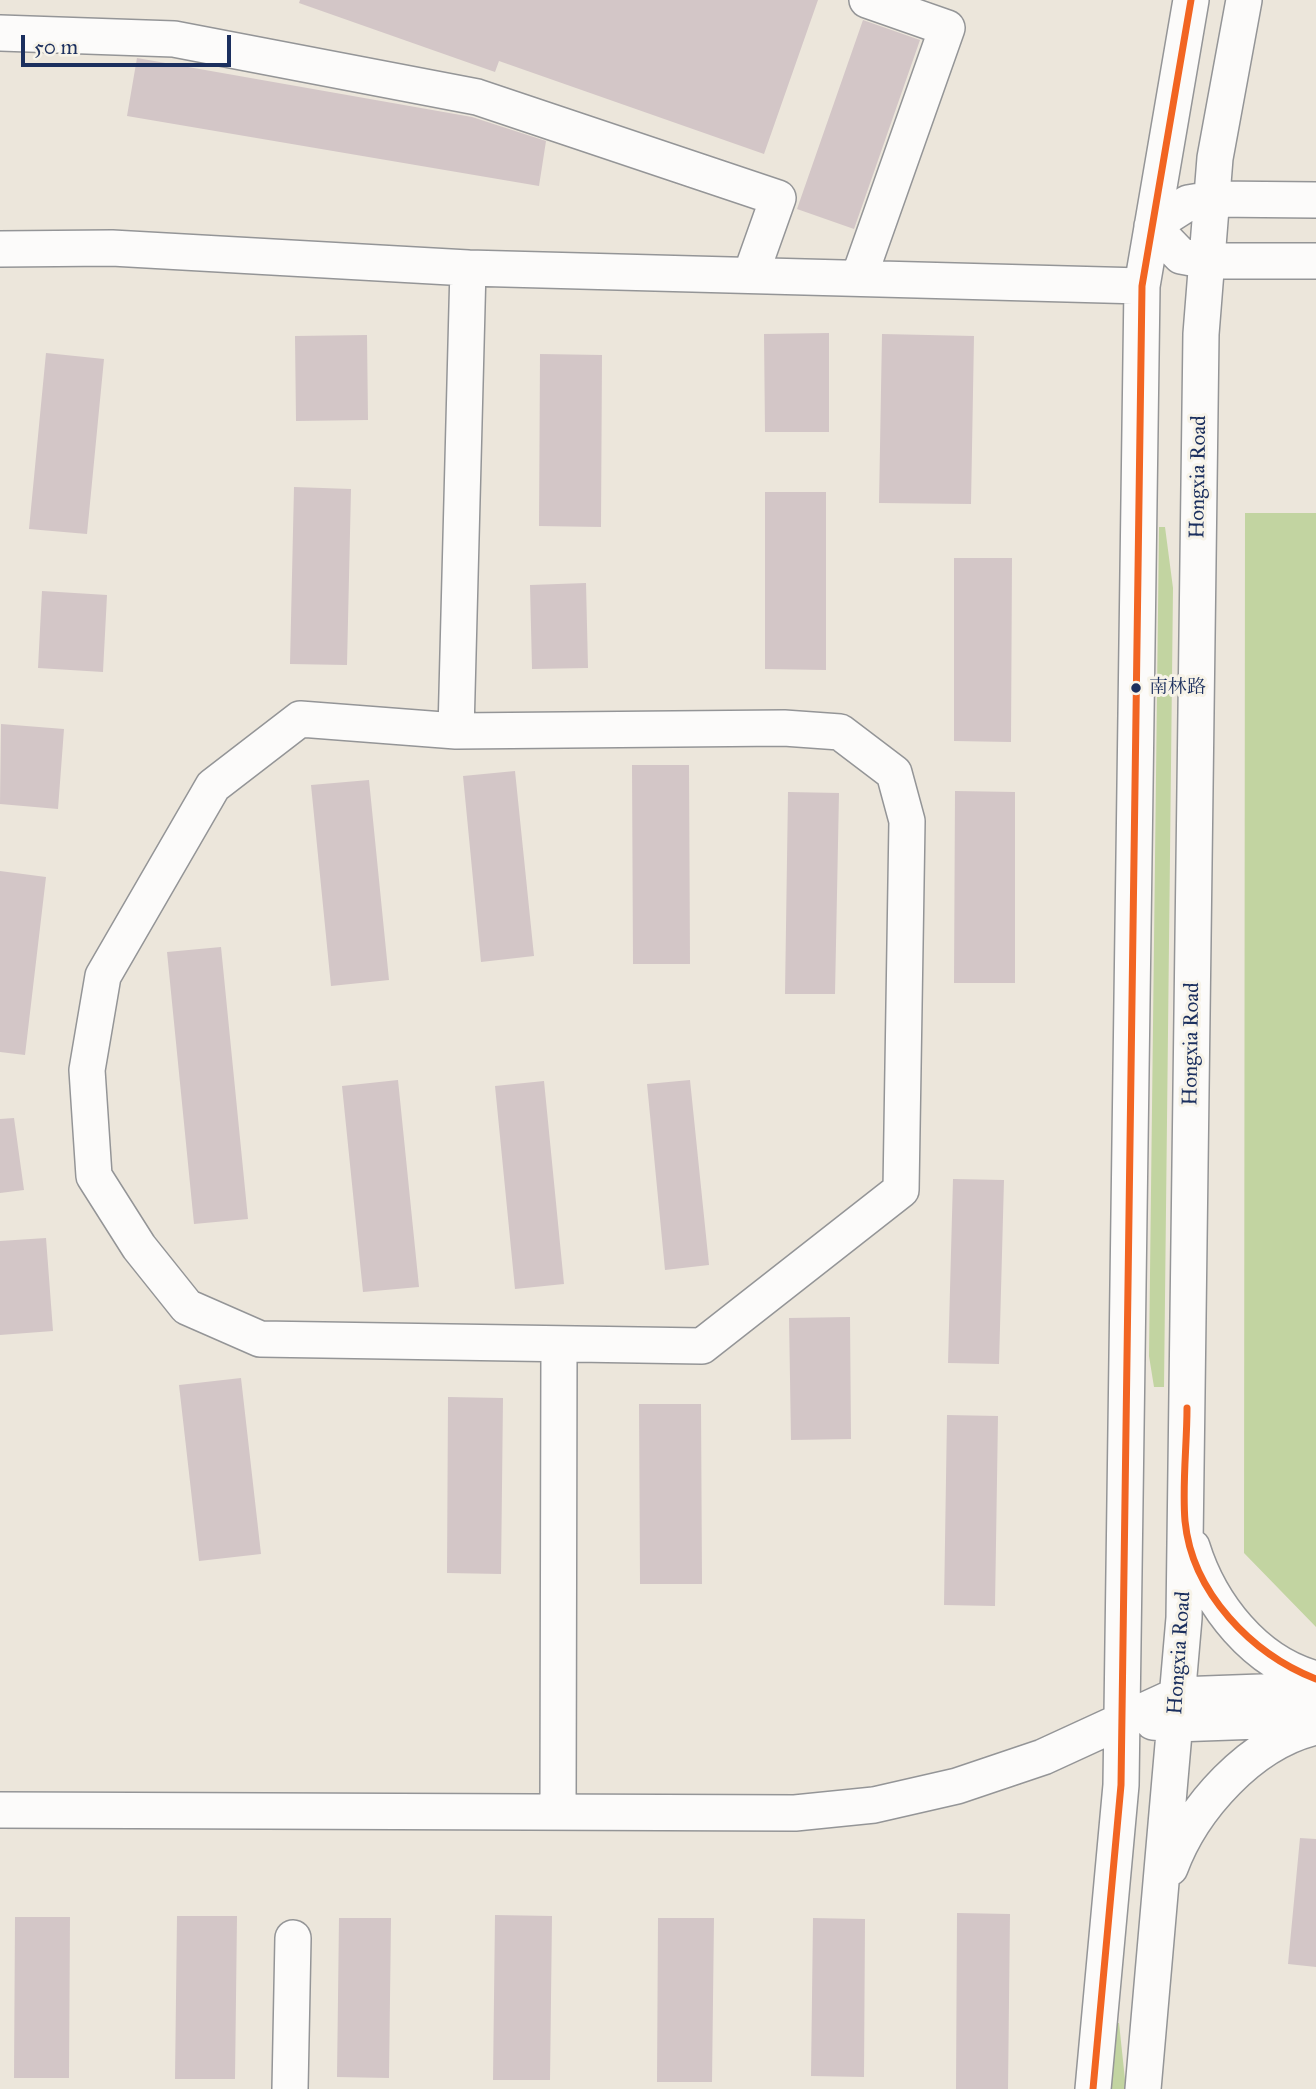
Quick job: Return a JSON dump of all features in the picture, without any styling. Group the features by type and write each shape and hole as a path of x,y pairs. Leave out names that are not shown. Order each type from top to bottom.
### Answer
{"street":[{"path":"859,277 947,28 867,0"},
{"path":"1093,2089 1121,1785 1142,286 1191,0"},
{"name":"Hongxia Road","path":"1143,2089 1184,1618 1201,361 1215,158 1244,0"},
{"path":"0,33 174,39 477,97 778,198 751,274"},
{"path":"1152,226 1188,203 1212,199 1316,200"},
{"path":"1152,226 1181,256 1208,261 1316,261"},
{"path":"0,249 112,248 468,268 1142,286"},
{"path":"456,731 468,268"},
{"path":"300,719 456,731 784,728 840,732 894,773 908,821 901,1190 702,1346 260,1339 187,1307 139,1247 94,1176 87,1070 103,976 213,786 300,719"},
{"path":"558,1812 559,1344"},
{"path":"1186,1527 1198,1567 1217,1603 1242,1633 1273,1660 1316,1679"},
{"path":"0,1810 795,1813 874,1805 957,1786 1043,1757 1122,1720 1176,1709 1316,1689"},
{"path":"1176,1709 1316,1719"},
{"path":"1160,1895 1177,1848 1202,1808 1231,1777 1264,1751 1304,1730 1316,1727"},
{"path":"290,2089 293,1938"}],"green space":[{"path":"1245,513 1316,513 1316,1627 1244,1553"},
{"path":"1159,527 1165,527 1173,588 1164,1387 1154,1387 1149,1356"},
{"path":"1112,2023 1119,2023 1126,2089 1106,2089"}],"building":[{"path":"300,0 818,0 764,154 499,61 495,72 299,3"},
{"path":"863,20 920,40 854,229 797,209"},
{"path":"137,58 472,117 546,141 539,186 127,116"},
{"path":"829,333 829,432 765,432 764,334"},
{"path":"882,334 974,336 971,504 879,503"},
{"path":"367,335 368,420 296,421 295,336"},
{"path":"46,353 104,359 87,534 29,529"},
{"path":"540,354 602,355 601,527 539,526"},
{"path":"294,487 351,489 347,665 290,664"},
{"path":"765,492 826,492 826,670 765,669"},
{"path":"954,558 1012,558 1011,742 954,741"},
{"path":"586,583 588,668 532,669 530,585"},
{"path":"42,591 107,595 103,672 38,668"},
{"path":"1,724 64,729 58,809 0,804"},
{"path":"632,765 689,765 690,964 633,964"},
{"path":"515,771 534,956 481,962 463,776"},
{"path":"369,780 389,980 331,986 311,785"},
{"path":"955,791 1015,792 1015,983 954,983"},
{"path":"788,792 839,793 835,994 785,994"},
{"path":"0,871 46,877 25,1055 0,1052"},
{"path":"221,947 248,1219 194,1224 167,952"},
{"path":"398,1080 419,1287 363,1292 342,1086"},
{"path":"690,1080 709,1265 665,1270 647,1084"},
{"path":"544,1081 564,1284 515,1289 495,1086"},
{"path":"14,1118 24,1190 0,1193 0,1119"},
{"path":"953,1179 1004,1180 999,1364 948,1363"},
{"path":"46,1238 53,1331 0,1335 0,1241"},
{"path":"850,1317 851,1439 791,1440 789,1318"},
{"path":"241,1378 261,1554 199,1561 179,1385"},
{"path":"448,1397 503,1398 501,1574 447,1573"},
{"path":"639,1404 701,1404 702,1584 640,1584"},
{"path":"947,1415 998,1416 995,1606 944,1605"},
{"path":"1300,1838 1316,1839 1316,1967 1288,1964"},
{"path":"957,1913 1010,1914 1008,2089 956,2089"},
{"path":"495,1915 552,1916 550,2080 493,2080"},
{"path":"177,1916 237,1916 235,2079 175,2079"},
{"path":"15,1917 70,1917 69,2078 14,2078"},
{"path":"339,1918 391,1918 389,2078 337,2077"},
{"path":"658,1918 714,1918 712,2082 657,2082"},
{"path":"813,1918 865,1919 864,2077 811,2076"}],"transit line":[{"path":"1093,2089 1121,1785 1142,286 1191,0"},
{"path":"1187,1408 1185,1521 1199,1573 1229,1618 1248,1637 1292,1668 1316,1679"}],"place":[{"name":"南林路","path":"1136,688"}]}
